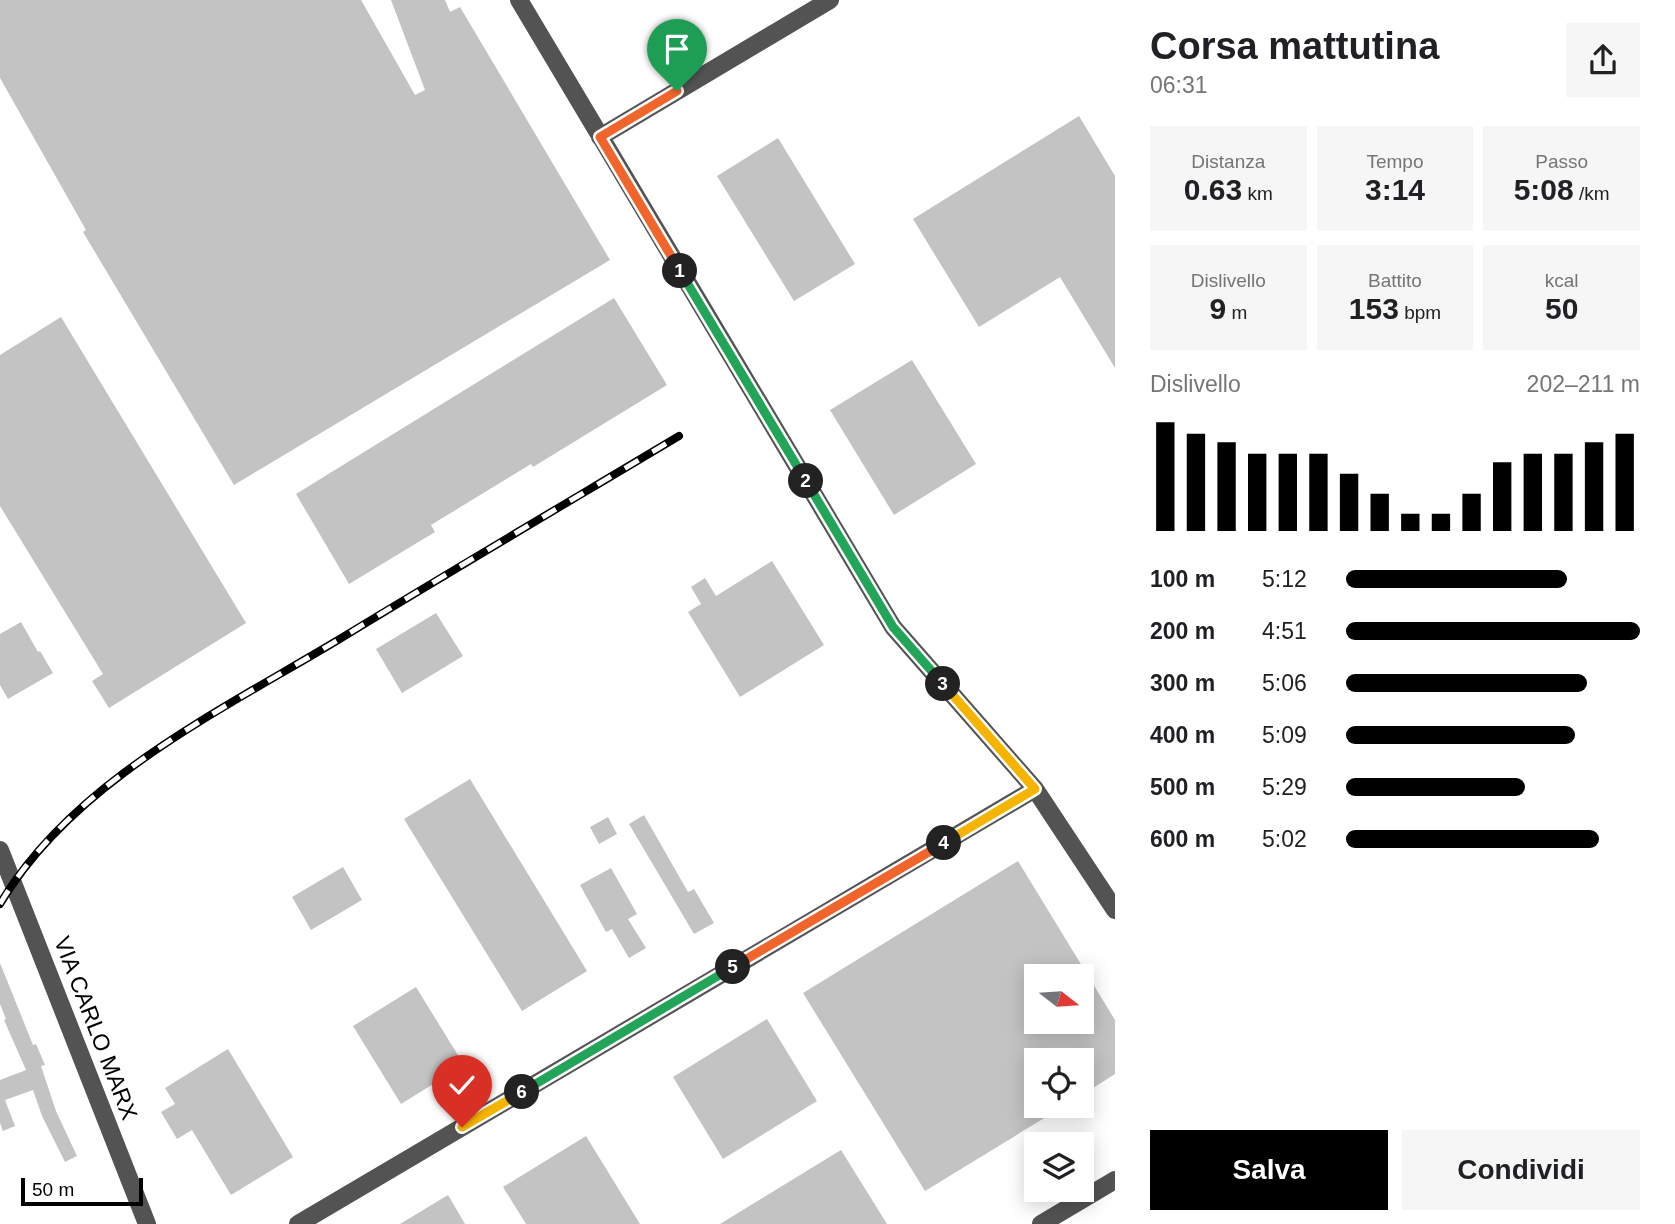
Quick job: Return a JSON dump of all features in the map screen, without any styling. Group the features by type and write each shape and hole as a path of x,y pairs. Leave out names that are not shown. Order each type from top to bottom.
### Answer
{"street":[{"path":"519,0 893,627 1035,789 1115,910"},
{"path":"600,137 830,0"},
{"path":"298,1224 1035,789"},
{"name":"VIA CARLO MARX","path":"0,850 147,1224"},
{"path":"1041,1224 1115,1180"}],"building":[{"path":"0,0 361,0 415,95 425,90 391,0 445,0 450,12 460,7 610,260 234,485 83,232 86,230 0,78"},
{"path":"1079,116 1115,176 1115,368 1060,277 979,327 913,219"},
{"path":"778,138 855,264 794,301 717,176"},
{"path":"614,298 667,385 533,467 531,464 431,525 435,532 349,584 296,494"},
{"path":"61,317 246,623 109,708 92,681 103,674 0,506 0,355"},
{"path":"912,360 976,464 894,515 830,410"},
{"path":"772,561 824,645 740,697 688,612 701,604 691,587 705,578 716,596"},
{"path":"436,613 463,656 402,693 376,649"},
{"path":"21,622 53,673 8,699 0,685 0,634"},
{"path":"470,779 587,971 522,1011 404,819"},
{"path":"644,815 688,892 694,889 714,923 694,934 629,824"},
{"path":"608,817 617,834 599,844 590,827"},
{"path":"1018,861 1081,964 1024,964 1024,1034 1094,1034 1094,986 1115,1020 1115,1074 1094,1087 1094,1048 1024,1048 1024,1118 1044,1118 925,1191 803,993"},
{"path":"343,867 362,900 311,930 292,897"},
{"path":"611,868 637,914 628,919 646,948 629,958 612,929 606,932 580,885"},
{"path":"0,963 33,1045 36,1044 45,1065 41,1066 56,1111 77,1156 65,1162 42,1116 33,1090 5,1100 15,1126 3,1131 0,1123 0,1080 26,1070 4,1020 6,1019 0,1004"},
{"path":"416,987 464,1065 401,1104 353,1026"},
{"path":"767,1019 817,1101 723,1159 673,1077"},
{"path":"228,1049 293,1157 231,1195 192,1130 177,1139 161,1112 175,1104 165,1088"},
{"path":"586,1136 640,1224 526,1224 503,1187"},
{"path":"841,1150 887,1224 720,1224"},
{"path":"448,1195 465,1224 400,1224"}],"railway":[{"path":"0,904 30,861 67,821 107,786 152,753 246,694 679,436"}],"route":[{"path":"462,1127 1035,789 893,627 600,137 677,91"}]}
